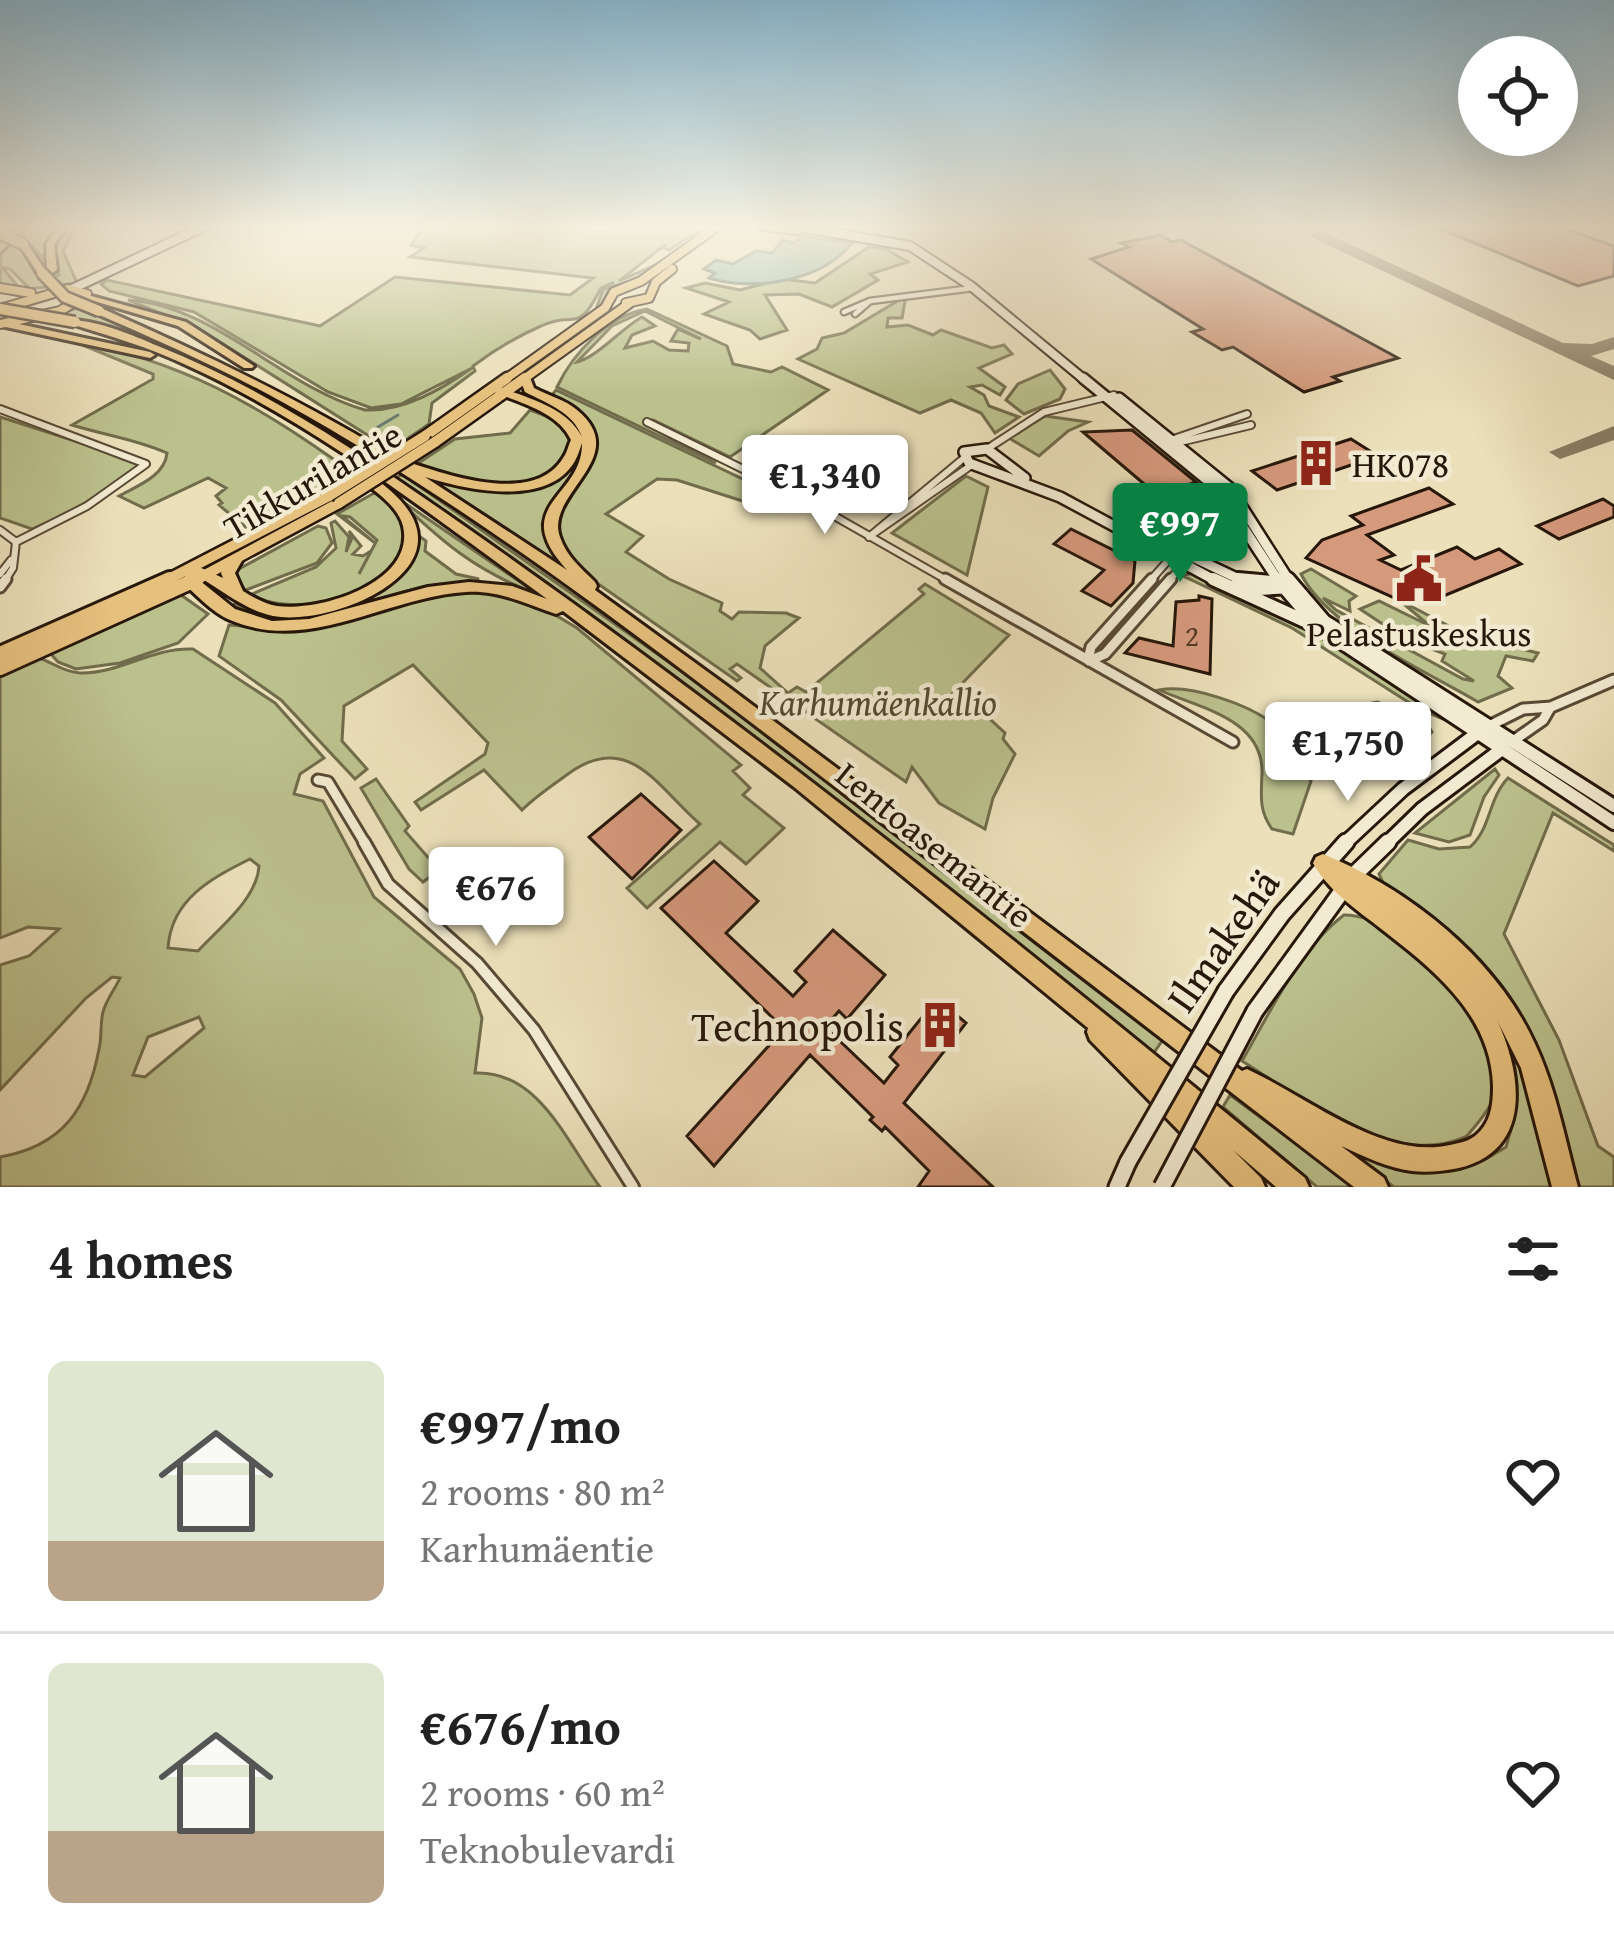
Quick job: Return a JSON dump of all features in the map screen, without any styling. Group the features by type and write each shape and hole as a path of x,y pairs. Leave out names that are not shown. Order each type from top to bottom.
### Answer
{"highway":[{"path":"54,281 65,297 81,294 182,324 276,384 287,398"},
{"path":"81,294 99,310 209,356 287,398"},
{"path":"3,307 148,344 215,375"},
{"path":"2,324 113,344 215,375"},
{"name":"Lentoasemantie","path":"215,375 604,619 1295,1187"},
{"path":"525,377 529,390 578,418 590,442 586,459 552,509 550,539 604,619"},
{"path":"502,391 550,401"},
{"path":"373,450 442,480 484,489 527,484 552,475 577,447 572,427 541,407 502,391"},
{"name":"Lentoasemantie","path":"287,398 373,450 1375,1187"},
{"path":"197,575 241,599 284,613 323,610 370,590 402,562 411,532 401,510 330,443"},
{"path":"236,559 228,573 241,599"},
{"path":"197,575 236,617 261,622 315,622 421,591 476,585 526,594 604,619"},
{"path":"1219,1068 1347,1136 1395,1154 1457,1157 1476,1150 1496,1131 1504,1110 1504,1070 1474,1002 1423,948 1323,862"},
{"path":"1348,882 1443,944 1477,976 1508,1016 1527,1050 1564,1187"},
{"path":"1069,998 1125,1064 1252,1187"}],"main road":[{"path":"631,285 636,281"},
{"path":"631,285 653,292 659,281"},
{"name":"Tikkurilantie","path":"502,391 614,298 614,292 631,285"},
{"path":"0,292 81,294"},
{"path":"0,292 12,299 3,307"},
{"path":"3,307 50,292"},
{"name":"Tikkurilantie","path":"0,654 236,559 653,292"},
{"path":"2,324 60,311 81,294"},
{"path":"614,298 630,303"},
{"name":"Tikkurilantie","path":"0,668 197,575 334,500"}],"street":[{"path":"81,294 95,281"},
{"path":"964,281 1230,488 1285,586 1320,628"},
{"path":"844,312 870,301 973,288"},
{"path":"855,314 870,301"},
{"path":"868,537 1044,412 1110,396"},
{"path":"0,410 146,464 74,514 16,542"},
{"path":"1171,441 1247,414"},
{"path":"647,422 808,501 1233,742"},
{"path":"1171,441 1251,425"},
{"path":"981,459 1320,628 1482,730"},
{"path":"0,530 16,542"},
{"path":"0,587 16,542"},
{"path":"0,574 15,554"},
{"path":"1181,556 1241,580 1285,586 1324,621 1614,823"},
{"path":"1088,662 1105,654 1181,556"},
{"path":"1240,590 1285,586"},
{"path":"1482,730 1523,709 1551,706 1614,680"},
{"path":"1506,746 1543,720 1551,706"},
{"name":"Ilmakehä","path":"1118,1187 1226,991 1281,909 1323,862 1409,782 1482,730"},
{"path":"1506,746 1614,806"},
{"name":"Ilmakehä","path":"1162,1187 1255,1010 1348,882 1422,809 1506,746"},
{"path":"318,780 328,782 336,792 388,884 477,963 534,1030 633,1187"}],"green space":[{"path":"22,281 77,283 30,289"},
{"path":"113,281 320,326 388,281 438,281 570,295 588,281 631,281 610,287 600,308 529,359 596,309 603,290 614,282 601,288 581,317 541,326 481,360 473,366 475,371 432,403 429,424 391,450 198,328 128,300 190,316 305,384 365,410 408,403 472,368 401,404 371,408 328,392 194,312 109,291 101,284"},
{"path":"773,281 876,281 832,307 799,294 765,295 787,330 760,339 750,330 704,314 729,302 686,288 705,283 740,290"},
{"path":"906,296 902,318 888,318 887,327 908,325 933,335 941,330 992,348 1004,345 1012,354 979,368 1005,387 1000,395 982,385 970,387 984,395 989,406 1019,417 995,433 981,413 951,400 920,413 798,359 817,349 822,338 844,333"},
{"path":"76,308 160,338 251,382 377,458 370,463 258,395 182,357 59,315"},
{"path":"647,309 727,346 733,364 771,372 782,367 828,390 730,457 653,420 645,424 716,463 557,387 572,361 594,338 606,327","holes":["645,311 701,339 678,329 671,341 689,343 688,351 669,350 653,341 625,348 632,335 655,326 642,317 577,362 612,326"]},
{"path":"63,337 182,372 249,405 353,473 249,530 219,505 216,496 226,488 208,478 144,508 119,496 156,474 167,453 72,425 153,379 153,374"},
{"path":"1050,370 1065,389 1060,399 1024,414 1006,400 1018,384"},
{"name":"Karhumäenkallio","path":"556,390 751,483 764,497 752,504 677,480 657,479 606,514 643,536 626,552 669,579 722,603 720,611 732,619 739,612 786,613 799,618 765,646 760,668 788,693 797,687 806,692 924,594 919,589 925,584 1009,635 946,700 968,699 1005,733 1003,739 1015,754 993,798 985,829 939,803 912,767 906,782 737,664 730,669 741,678 737,681 594,581 563,553 554,517 594,447 594,437 583,414 552,395"},
{"path":"542,402 576,420 586,437 579,465 545,515 544,534 562,568 434,482 499,491 556,475 580,437 573,423"},
{"path":"530,410 559,421 571,433 567,456 554,471 510,483 458,477 417,464 455,439 510,433"},
{"path":"1045,416 1088,422 1068,431 1039,456 1009,438"},
{"path":"0,417 134,460 140,467 73,511 32,529 0,518"},
{"path":"402,474 768,732 1164,1038 1153,1054 781,757 590,615 395,479"},
{"path":"966,476 988,487 967,575 892,533"},
{"path":"376,492 397,512 405,528 405,550 395,569 351,596 324,602 296,605 252,594 316,567 336,548 331,523 335,521 349,537 346,552 352,538 349,531 361,546 353,554 363,556 371,551 359,574 377,540 350,517 342,516 375,543 337,514"},
{"path":"393,495 539,595 460,553"},
{"path":"318,526 326,528 332,543 317,563 246,590 237,584 237,570"},
{"path":"419,536 426,541 425,551 456,574 479,579 423,587 303,618 280,619 255,616 230,607 234,604 288,618 340,607 385,578"},
{"path":"1311,569 1356,596 1349,601 1350,611 1323,598 1336,610 1463,679 1474,681 1442,661 1445,654 1405,639 1360,609 1379,601 1430,626 1399,600 1468,636 1538,653 1533,661 1506,656 1498,676 1512,688 1478,702 1355,630 1314,594 1301,574"},
{"path":"1191,573 1310,627 1448,721 1419,709 1292,628 1183,576"},
{"path":"475,588 537,604 577,628 741,765 733,771 750,788 743,795 784,828 746,864 720,842 647,908 627,888 700,824 641,769 608,758 589,762 522,810 484,770 421,810 415,802 485,754 488,743 413,665 344,706 342,741 367,769 355,779 281,700 219,656 229,625 286,630"},
{"path":"181,595 208,614 178,643 120,663 76,669 50,653"},
{"path":"193,649 275,703 324,758 300,774 294,794 323,801 374,897 460,969 482,1018 475,1073 497,1075 534,1096 600,1187 0,1187 0,1157 22,1152 56,1134 79,1106 94,1070 104,1008 120,978 112,977 86,998 0,1090 0,965 29,956 59,929 28,927 0,938 0,673 38,658 74,672 95,672","holes":["250,859 259,866 257,878 226,922 198,951 168,948 185,903 208,883","199,1017 204,1028 145,1077 133,1075 148,1037"]},
{"path":"1159,690 1187,690 1220,698 1276,726 1282,746 1311,781 1293,834 1272,829 1265,816 1260,755 1253,740 1227,718"},
{"path":"1377,702 1426,722 1432,732 1404,752 1355,749 1316,778 1288,745 1284,722"},
{"path":"1495,769 1499,775 1484,797 1470,835 1449,842 1415,833"},
{"path":"1508,778 1614,845 1614,851 1553,813 1504,934 1559,1040 1598,1146 1614,1157 1614,1187 1575,1187 1535,1047 1385,887 1379,874 1408,840 1439,849 1470,847"},
{"path":"376,779 409,826 405,831 439,870 423,882 409,869 361,788"},
{"path":"1344,915 1369,920 1396,934 1448,981 1470,1011 1495,1070 1492,1102 1467,1136 1408,1145 1379,1138 1321,1111 1242,1061 1299,963"},
{"path":"1477,988 1518,1053 1554,1187 1394,1187 1315,1127 1455,1168 1484,1160 1506,1147 1516,1101 1512,1064"},
{"path":"1230,1095 1355,1187 1317,1187 1223,1107"}],"building":[{"path":"1127,281 1257,281 1398,358 1333,377 1340,381 1304,392 1233,347 1222,350 1192,332 1203,329"},
{"path":"1132,430 1196,482 1157,495 1083,432"},
{"name":"HK078","path":"1351,439 1378,456 1277,490 1252,471"},
{"path":"1429,488 1453,504 1367,535 1394,555 1380,560 1401,570 1457,547 1475,559 1499,549 1521,564 1429,602 1408,587 1399,600 1306,558 1322,540 1363,525 1351,516"},
{"path":"1603,499 1614,506 1614,517 1559,539 1537,526"},
{"path":"1071,529 1135,561 1133,583 1111,606 1082,591 1104,570 1054,544"},
{"path":"1199,596 1212,599 1210,674 1125,653 1139,638 1173,646 1176,602 1199,600"},
{"path":"641,794 681,830 632,879 589,837"},
{"name":"Technopolis","path":"714,861 758,901 726,933 793,996 806,982 795,971 833,930 885,975 847,1019 839,1011 825,1027 884,1083 898,1065 890,1057 927,1011 935,1019 946,1006 966,1023 904,1103 993,1187 918,1187 929,1171 885,1127 882,1131 870,1120 873,1117 810,1055 714,1166 687,1136 784,1029 661,908"}],"waterway":[{"path":"373,430 398,415"},
{"path":"319,457 337,476"}],"taxiway":[{"path":"1417,281 1614,374"},
{"path":"1566,348 1593,350 1614,343"},
{"path":"1560,452 1614,433"}],"place":[{"name":"HK078","path":"1316,463"},
{"name":"Pelastuskeskus","path":"1419,579"},
{"name":"Technopolis","path":"940,1025"}]}
